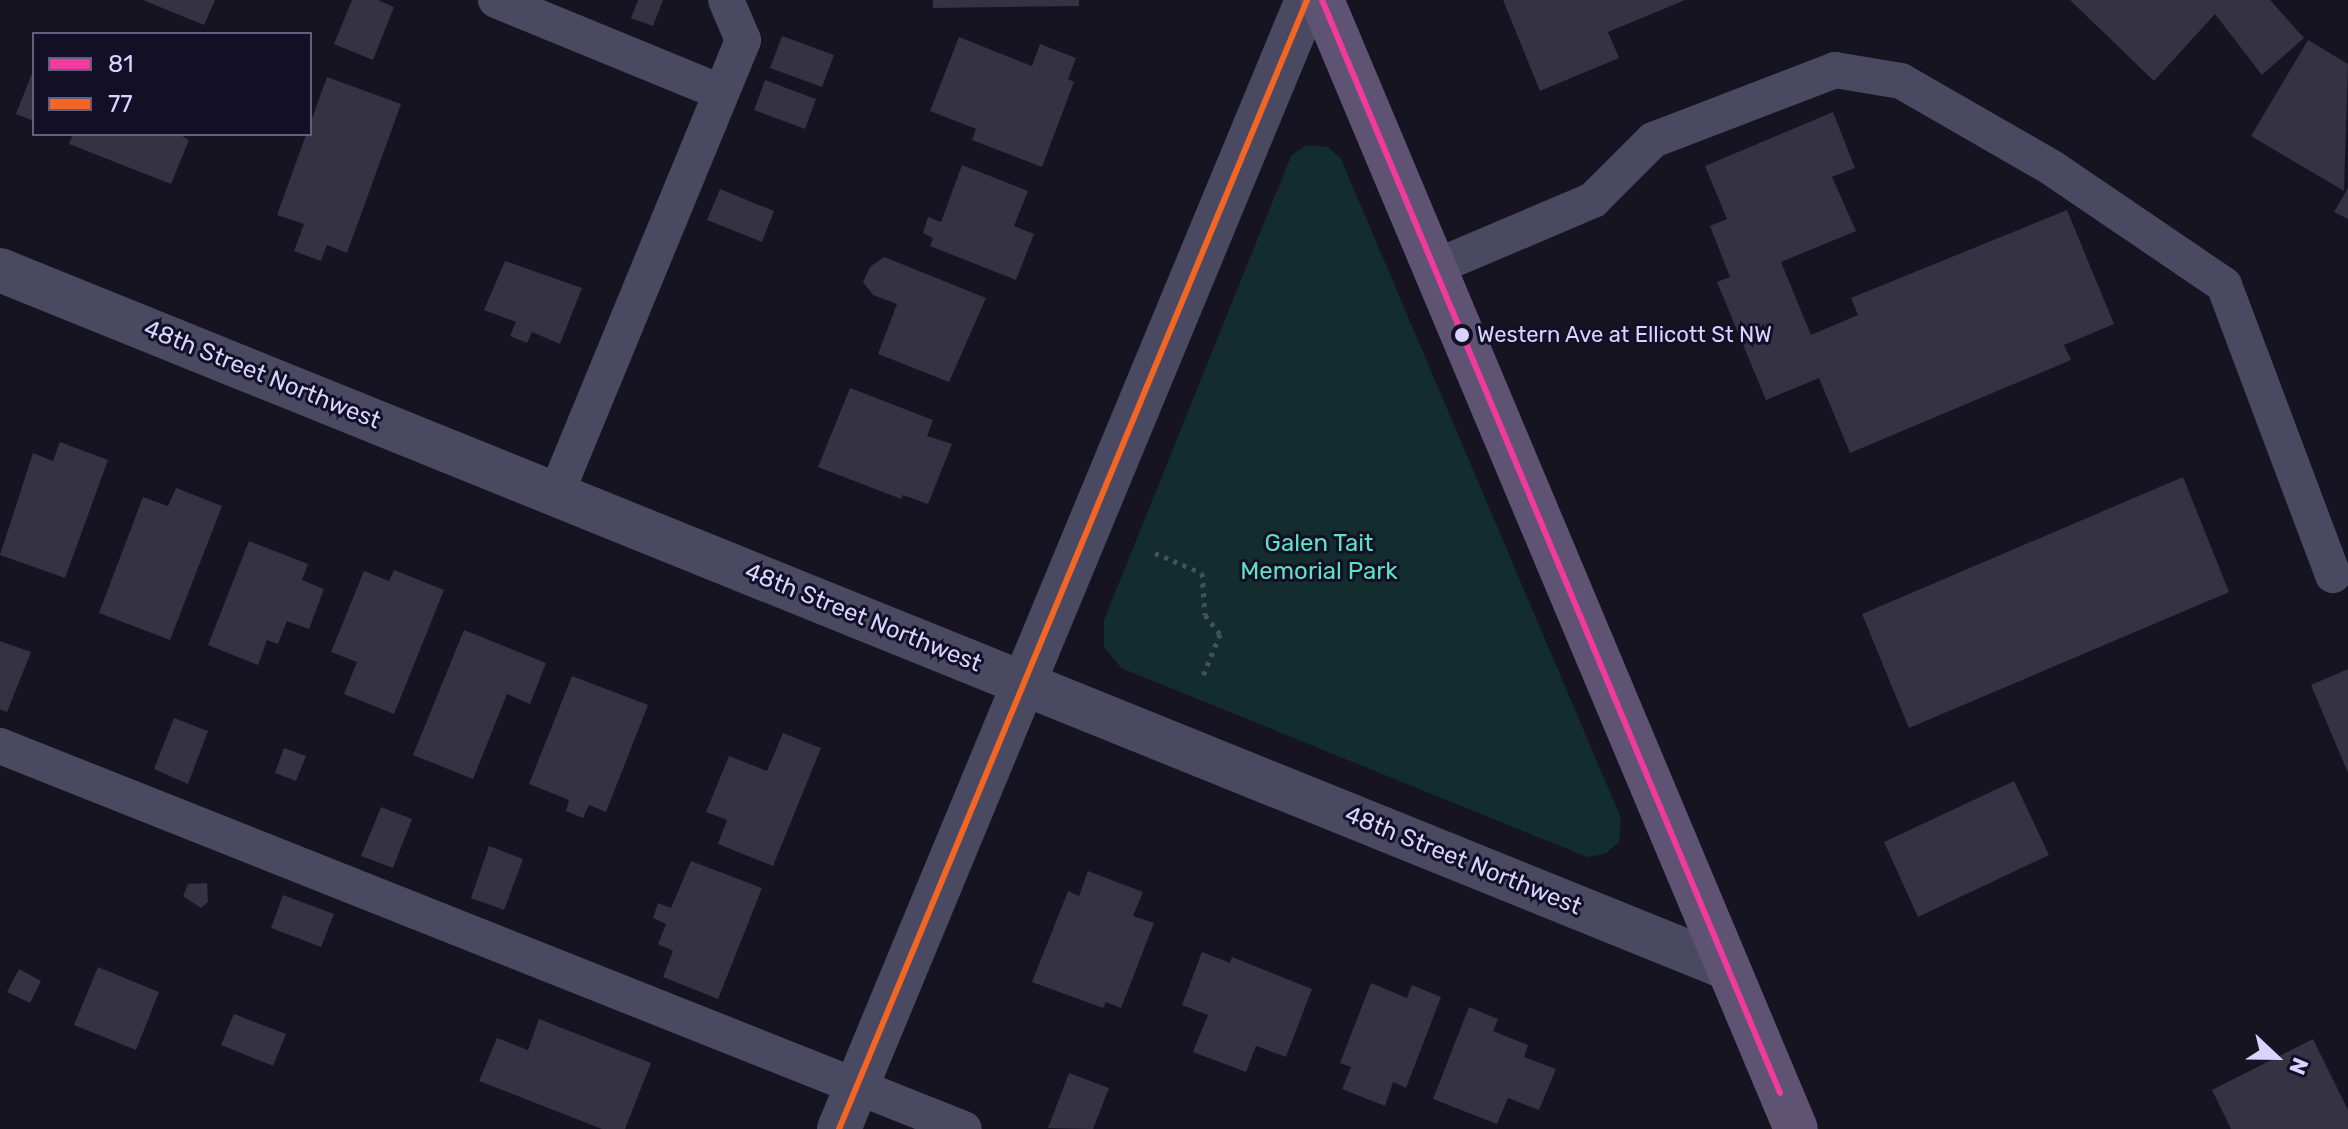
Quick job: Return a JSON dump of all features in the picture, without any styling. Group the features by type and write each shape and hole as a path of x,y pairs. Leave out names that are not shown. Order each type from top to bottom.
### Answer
{"main road":[{"path":"1322,0 1725,967 1796,1129"}],"street":[{"path":"839,1129 1021,682 1307,0"},
{"name":"48th Street Northwest","path":"0,270 1725,967"}],"lane":[{"path":"496,0 720,92"},
{"path":"556,494 743,40 726,0"},
{"path":"1433,268 1593,200 1653,140 1835,70 1901,81 2052,168 2224,285 2333,575"},
{"path":"0,746 964,1129"}],"path":[{"path":"1155,553 1202,573 1205,615 1220,634 1202,678"}],"green space":[{"name":"Galen Tait Memorial Park","path":"1306,145 1328,147 1341,159 1621,818 1619,842 1605,854 1587,857 1121,668 1104,647 1104,620 1291,156"}],"building":[{"path":"143,0 215,0 204,25"},
{"path":"352,0 378,0 394,7 373,60 334,44"},
{"path":"638,0 663,0 653,26 631,18"},
{"path":"933,0 1079,0 1079,6 933,8"},
{"path":"1503,0 1685,0 1608,32 1619,58 1540,91"},
{"path":"2070,0 2270,0 2304,38 2262,75 2215,14 2154,81"},
{"path":"782,36 834,55 822,87 770,68"},
{"path":"959,37 1032,66 1040,44 1076,58 1068,79 1074,82 1042,167 972,140 976,129 930,111"},
{"path":"2308,40 2348,64 2344,191 2251,136"},
{"path":"32,73 32,120 16,114"},
{"path":"327,77 401,104 347,253 327,245 321,261 294,251 304,224 277,215 306,136 312,136 312,118"},
{"path":"765,80 816,99 805,129 754,110"},
{"path":"1833,112 1855,168 1832,177 1856,231 1781,262 1811,335 1858,315 1851,298 2067,210 2114,324 2064,345 2071,360 1850,453 1819,378 1766,400 1717,282 1730,277 1710,226 1727,219 1705,166"},
{"path":"72,136 182,136 189,140 171,184 69,144"},
{"path":"962,165 1028,191 1014,226 1034,234 1016,280 930,246 933,238 923,233 928,217 941,222"},
{"path":"2348,188 2348,219 2334,212"},
{"path":"720,189 774,211 762,242 707,220"},
{"path":"884,257 986,298 949,382 878,354 897,304 873,295 863,282 870,267"},
{"path":"505,261 582,288 560,344 532,332 527,343 510,336 516,322 484,310"},
{"path":"850,388 933,420 927,436 952,444 928,504 903,495 901,499 818,467"},
{"path":"60,442 108,460 65,578 0,555 33,453 53,461"},
{"path":"2183,477 2229,592 1909,728 1862,614"},
{"path":"176,488 222,506 170,640 99,613 143,497 168,506"},
{"path":"249,541 308,564 302,580 324,589 309,629 287,621 278,644 267,640 258,665 208,645"},
{"path":"394,570 444,590 394,714 344,694 357,662 331,652 364,571 389,581"},
{"path":"464,630 546,663 530,704 507,694 473,779 413,755"},
{"path":"0,641 31,652 7,712 0,709"},
{"path":"2348,669 2348,773 2311,685"},
{"path":"572,676 648,705 606,812 589,805 583,818 566,811 569,800 529,784"},
{"path":"174,718 208,731 188,784 154,769"},
{"path":"783,733 821,748 773,866 718,844 727,820 706,812 729,756 767,771"},
{"path":"284,748 306,756 296,781 275,773"},
{"path":"2014,781 2049,855 1918,917 1884,842"},
{"path":"381,807 412,819 393,868 361,856"},
{"path":"489,846 523,859 504,910 471,898"},
{"path":"691,861 762,888 718,999 663,977 673,951 658,944 666,924 653,918 658,903 671,908"},
{"path":"1088,871 1143,892 1133,916 1154,923 1121,1008 1106,1002 1103,1008 1032,982 1068,891 1079,896"},
{"path":"207,883 208,902 201,908 183,896 188,884"},
{"path":"283,895 334,914 321,947 271,928"},
{"path":"1202,952 1230,963 1232,957 1312,989 1286,1057 1256,1046 1246,1072 1193,1052 1208,1015 1182,1005"},
{"path":"98,967 159,992 136,1050 74,1025"},
{"path":"19,969 41,981 30,1003 7,992"},
{"path":"1371,983 1407,998 1412,985 1441,997 1406,1088 1393,1082 1385,1106 1342,1089 1351,1067 1340,1063"},
{"path":"1469,1007 1498,1019 1493,1031 1528,1045 1524,1057 1556,1069 1539,1110 1508,1098 1497,1124 1433,1099"},
{"path":"234,1014 286,1034 273,1066 221,1045"},
{"path":"539,1019 651,1063 625,1129 602,1129 479,1081 497,1038 528,1050"},
{"path":"2313,1039 2348,1110 2348,1129 2231,1129 2212,1090"},
{"path":"1069,1073 1109,1088 1093,1129 1048,1128"}],"transit line":[{"name":"77","path":"839,1129 1307,0"},
{"name":"81","path":"1322,0 1780,1093"}],"place":[{"name":"Western Ave at Ellicott St NW","path":"1462,335"}]}
